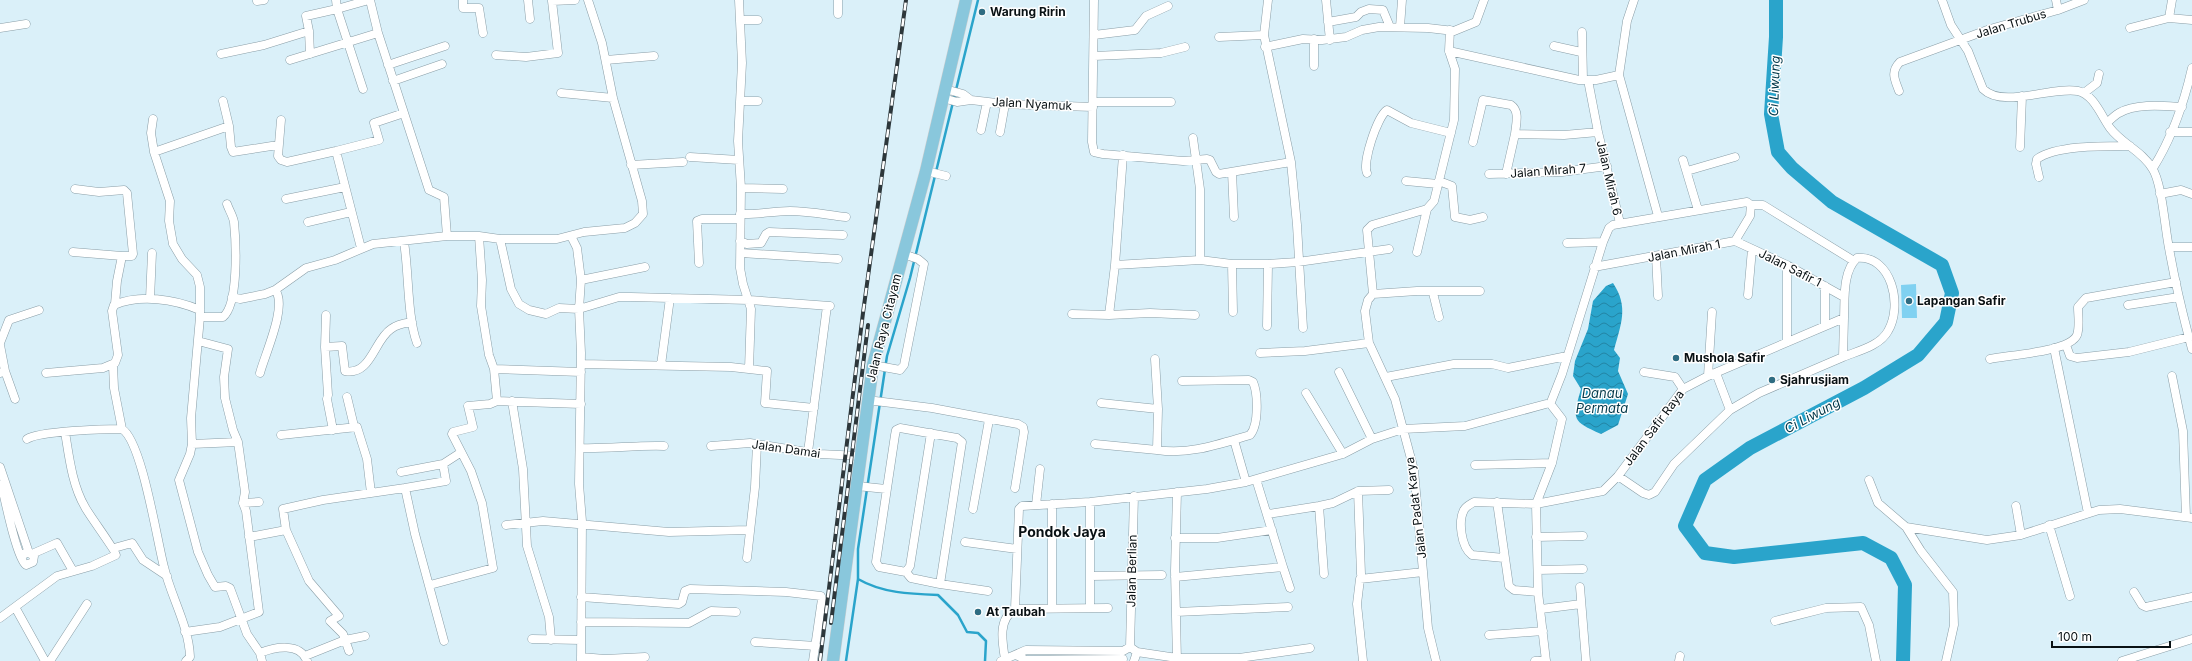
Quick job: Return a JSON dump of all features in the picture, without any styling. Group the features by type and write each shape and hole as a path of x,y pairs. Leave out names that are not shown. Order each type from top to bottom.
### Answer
{"main road":[{"name":"Jalan Raya Citayam","path":"833,661 861,486 861,456 878,366 911,257 929,172 949,96 966,0"}],"street":[{"path":"336,0 346,41 363,89"},
{"path":"310,54 309,31 306,19 308,14 337,9 369,0 393,81 429,190 444,197 447,236"},
{"path":"463,0 463,8 479,8 483,33"},
{"path":"528,0 530,19"},
{"path":"496,55 526,57 558,53 552,1 575,0"},
{"path":"232,297 240,299 254,297 275,290 306,268 335,260 361,248 382,242 404,242 447,236 479,236 500,239 549,239 571,236 584,232 625,228 640,218 643,214 642,201 612,98 606,60 598,29 588,0"},
{"path":"739,0 742,63 738,141 741,188 740,241 743,284 749,300 751,329 749,369"},
{"path":"838,0 838,14"},
{"path":"1094,0 1092,142 1094,152 1196,161 1210,160 1216,172 1219,174 1291,162"},
{"path":"1268,0 1264,35 1265,47 1288,141 1291,162 1297,225 1303,328"},
{"path":"1326,0 1330,40"},
{"path":"1400,27 1402,0"},
{"path":"1265,47 1299,40 1330,40 1346,37 1362,30 1390,27 1450,30 1463,29 1476,22 1484,0"},
{"path":"1634,0 1627,21 1619,75 1658,216"},
{"path":"1942,0 1951,25 1968,51 1982,89 1987,94 2022,96 2069,90 2084,93 2090,96 2107,123 2117,135 2131,146 2153,168 2160,194 2179,297 2192,349"},
{"path":"2056,0 2058,10"},
{"name":"Jalan Trubus","path":"1899,91 1893,72 1894,67 1900,62 1990,29 2058,10 2084,0"},
{"path":"2169,18 2172,0"},
{"path":"1094,35 1135,30 1146,16 1168,6"},
{"path":"1328,22 1353,18 1364,10 1376,9 1382,10 1390,27"},
{"path":"2130,28 2169,18 2192,20"},
{"path":"740,20 758,20"},
{"path":"0,28 26,24"},
{"path":"1417,252 1427,209 1434,201 1454,120 1455,69 1449,51 1450,30"},
{"path":"221,54 264,45 309,31"},
{"path":"1582,32 1581,52 1585,80 1598,132"},
{"path":"290,60 346,41 378,33"},
{"path":"1219,37 1264,35"},
{"path":"1314,39 1314,66"},
{"path":"388,65 445,46"},
{"path":"1554,46 1581,52"},
{"path":"1094,56 1161,53 1185,47"},
{"path":"1449,51 1585,80 1619,75"},
{"path":"606,60 654,56"},
{"path":"393,81 442,64"},
{"path":"2153,168 2162,152 2182,107 2192,68"},
{"path":"2084,93 2097,83 2099,74"},
{"path":"561,93 612,98"},
{"name":"Jalan Nyamuk","path":"949,96 961,93 971,100"},
{"name":"Jalan Nyamuk","path":"949,96 1005,104 1171,102"},
{"path":"2020,147 2022,96"},
{"path":"1473,142 1478,122 1480,99 1511,105 1514,107 1516,116 1514,134 1506,174"},
{"path":"740,101 758,102"},
{"path":"223,102 233,152 278,145"},
{"path":"981,130 987,102"},
{"path":"1000,132 1005,104"},
{"path":"2107,123 2119,112 2129,109 2165,106 2182,107"},
{"path":"1367,173 1365,170 1368,150 1378,124 1387,110 1411,123 1451,133"},
{"path":"281,120 278,156 281,160 286,162 378,140 371,124 404,112"},
{"path":"153,119 150,133 154,152 170,201 168,222 173,244 182,259 197,276 200,313 191,418 192,444 190,454 179,480 198,552 213,585 215,587 226,586 230,588 247,634 261,657 280,648 299,649 306,658 346,640 366,636"},
{"path":"154,152 229,126"},
{"name":"Jalan Mirah 6","path":"1514,134 1564,135 1598,132 1620,223"},
{"path":"2170,132 2192,132"},
{"path":"1193,138 1200,189 1200,260"},
{"path":"2039,177 2036,164 2037,160 2046,155 2088,145 2131,146"},
{"path":"336,151 361,248"},
{"path":"1109,315 1115,265 1123,155"},
{"path":"690,157 739,160"},
{"path":"1687,172 1735,157"},
{"path":"1683,160 1698,210"},
{"path":"631,164 682,162"},
{"name":"Jalan Mirah 7","path":"1489,174 1562,172 1607,166"},
{"path":"929,172 944,176"},
{"path":"1232,172 1234,217"},
{"path":"1406,181 1450,184 1454,190 1455,217 1470,220 1483,217"},
{"path":"286,199 345,187"},
{"path":"741,188 783,188"},
{"path":"73,252 122,256 132,256 133,254 127,193 124,190 99,192 75,189"},
{"path":"2160,194 2180,190 2192,194"},
{"path":"1550,404 1562,374 1602,242 1609,228 1620,223 1747,202 1751,205 1762,205 1854,261 1851,263 1844,297 1843,358"},
{"path":"115,304 150,299 180,304 200,313 223,318 232,297 235,245 234,220 227,204"},
{"name":"Jalan Mirah 1","path":"1594,267 1735,241 1750,216 1751,205"},
{"path":"1427,209 1372,225 1368,230 1368,252 1373,294 1417,291 1433,293 1480,291"},
{"path":"698,263 697,221 702,218 798,211 846,217"},
{"path":"308,222 351,212"},
{"path":"740,241 747,244 761,243 766,234 769,232 843,235"},
{"path":"479,236 482,280 481,306 489,355 494,369 497,401"},
{"path":"571,236 577,248 580,280 581,659 645,656"},
{"path":"500,239 511,289 519,304 540,314 560,308 620,297 749,300 828,306 808,452"},
{"name":"Jalan Safir 1","path":"1735,241 1787,265 1844,297"},
{"path":"404,242 409,278 412,322 417,343"},
{"path":"1567,244 1602,242"},
{"path":"2169,247 2192,247"},
{"path":"1115,265 1200,260 1232,264 1268,264 1298,262 1389,249"},
{"path":"1748,295 1752,249"},
{"path":"150,299 152,253"},
{"path":"741,253 838,259"},
{"path":"46,373 104,368 116,363 118,355 112,306 115,304 117,281 122,256"},
{"path":"1656,256 1658,296"},
{"path":"878,366 900,370 904,365 924,267 923,262 911,257"},
{"name":"Jalan Safir Raya","path":"1618,476 1643,493 1649,495 1655,492 1674,464 1730,410 1759,393 1877,342 1888,332 1894,316 1894,291 1890,278 1873,261 1863,258 1856,258 1854,261"},
{"path":"1232,264 1233,312"},
{"path":"1267,326 1268,264"},
{"path":"1787,265 1787,342"},
{"path":"580,280 645,267"},
{"path":"1990,359 2066,345 2076,336 2078,307 2086,298 2176,282"},
{"path":"1825,286 1825,325"},
{"path":"260,373 277,318 280,298 275,290"},
{"path":"1433,293 1438,317"},
{"name":"Jalan Padat Karya","path":"1373,294 1368,300 1365,311 1369,343 1395,399 1414,470 1428,628 1436,661"},
{"path":"2128,305 2179,297"},
{"path":"661,365 670,298"},
{"path":"15,399 3,372 0,344 9,320 39,310"},
{"path":"1712,312 1712,374 1730,410"},
{"path":"1072,314 1109,315 1144,313 1195,315"},
{"path":"326,315 324,347 328,397 333,430"},
{"name":"Jalan Safir Raya","path":"1504,558 1472,555 1465,548 1462,536 1462,518 1464,509 1468,505 1474,502 1536,504 1597,494 1608,487 1618,476 1683,388 1712,374 1844,318"},
{"path":"324,347 342,346 345,371 358,370 368,361 391,329 401,324 412,322"},
{"path":"2066,345 2070,356 2077,358 2129,352 2189,337"},
{"path":"185,632 214,628 242,620 259,612 246,511 243,503 246,492 238,442 233,430 225,398 224,377 228,349 198,341"},
{"path":"1260,353 1305,351 1369,343"},
{"path":"2054,348 2088,513"},
{"path":"1386,377 1454,364 1492,364 1508,368 1567,356"},
{"path":"1155,359 1158,409 1157,450"},
{"path":"112,365 114,388 122,429"},
{"path":"494,369 661,365 768,371 764,404 814,408"},
{"path":"1339,372 1372,439"},
{"path":"1644,372 1667,374 1676,377 1683,388"},
{"path":"1906,527 1987,540 2021,535 2099,510 2120,509 2189,517 2183,431 2172,376"},
{"path":"1095,444 1157,450 1188,451 1250,435 1255,428 1257,420 1253,382 1249,380 1182,381"},
{"path":"1306,393 1342,454"},
{"path":"347,397 354,426 357,427 361,436 367,459 371,493"},
{"path":"430,585 493,568 482,503 471,470 460,453 452,434 453,432 473,427 468,406 490,404 497,401 581,404"},
{"path":"512,401 523,469 527,522 527,546 549,617 551,640"},
{"path":"871,401 932,408 989,420 1018,424 1023,427 1024,432 1015,488"},
{"path":"1101,403 1158,409"},
{"path":"1015,609 1017,549 1020,510 1022,506 1090,502 1246,482 1342,454 1372,439 1404,429 1465,426 1550,404"},
{"path":"1535,661 1546,661 1538,592 1536,504 1552,462 1562,419 1550,404"},
{"path":"973,510 989,420"},
{"path":"281,435 333,430 354,426"},
{"path":"940,584 962,446 960,440 957,438 905,428 896,430 882,489 876,562 879,567 906,572 911,578 940,584 988,591"},
{"path":"27,438 65,432 122,429 126,431 136,453 149,498 167,576 185,632 190,657 186,661"},
{"path":"0,618 56,576 92,566 116,555 114,548 102,535 82,500 72,468 65,432"},
{"path":"906,572 910,566 931,433"},
{"path":"1234,440 1246,482"},
{"path":"192,444 238,442"},
{"path":"747,558 755,487 757,444"},
{"name":"Jalan Damai","path":"711,446 757,444 808,452 861,456"},
{"path":"580,448 614,449 635,445 664,446"},
{"path":"401,472 443,464 460,453"},
{"path":"1475,465 1552,462"},
{"path":"349,651 343,634 330,621 339,616 309,581 286,530 283,509 316,501 446,481 443,464"},
{"path":"0,467 4,482 7,485 28,555 57,543 73,571"},
{"path":"1036,505 1040,469"},
{"path":"1256,479 1290,588"},
{"path":"1868,480 1878,503 1906,527 1921,551 1953,592 1954,625 1946,661"},
{"path":"861,486 882,489"},
{"path":"405,488 415,534 430,585 444,642"},
{"path":"1268,514 1319,506 1334,502 1358,491 1389,490"},
{"path":"1358,491 1361,574"},
{"path":"1177,492 1175,538 1177,660"},
{"name":"Jalan Berlian","path":"1130,647 1134,496"},
{"path":"243,503 259,502"},
{"path":"1090,502 1090,608"},
{"path":"1497,502 1507,582 1510,589 1538,592"},
{"path":"1052,504 1052,608"},
{"path":"1319,506 1324,574"},
{"path":"2016,506 2021,535"},
{"path":"506,524 542,521 669,532 750,530"},
{"path":"2049,525 2070,596"},
{"path":"249,537 286,530"},
{"path":"1175,538 1217,538 1272,530"},
{"path":"1536,537 1582,536"},
{"path":"965,542 1017,549"},
{"path":"114,548 132,543 143,560 167,576"},
{"path":"1175,577 1283,567"},
{"path":"1538,570 1583,570"},
{"path":"1364,661 1357,604 1360,579 1423,572"},
{"path":"1090,576 1162,575"},
{"path":"1580,587 1586,661"},
{"path":"581,597 679,604 682,602 685,591 690,589 786,592 821,596 822,599 813,661"},
{"path":"2134,592 2142,605 2146,607 2192,597"},
{"path":"50,661 87,604"},
{"path":"1540,609 1581,604"},
{"path":"15,607 45,661"},
{"path":"1176,612 1288,607"},
{"path":"1775,621 1826,608 1861,607 1870,628 1876,661"},
{"path":"1108,608 1015,609 1006,616 1003,623 1003,660 1016,656 1026,660 1123,657 1130,647 1137,652 1177,660 1239,660 1310,648"},
{"path":"581,622 689,623 711,611 736,612"},
{"path":"1489,635 1543,631"},
{"path":"532,639 581,640"},
{"path":"2122,661 2192,639"},
{"path":"755,642 816,646"},
{"path":"1134,661 1137,652"}],"shaded area":[{"name":"Lapangan Safir","path":"1916,284 1917,318 1902,318 1901,285"}],"water":[{"name":"Danau Permata","path":"1613,283 1621,300 1622,308 1621,324 1614,350 1620,358 1618,371 1628,394 1618,425 1601,434 1584,426 1577,418 1576,407 1581,389 1573,376 1575,361 1588,329 1593,301 1606,286"}],"waterway":[{"path":"846,661 858,579 858,549 887,356 910,278 978,0"},
{"name":"Ci Liwung","path":"1776,0 1776,37 1771,114 1778,152 1792,168 1832,202 1942,265 1952,293 1946,322 1918,355 1864,388 1750,448 1705,480 1685,526 1705,553 1734,557 1863,543 1891,558 1905,585 1903,661"},
{"path":"858,579 867,584 886,590 938,595 958,615 967,632 978,633 986,641 985,661"}],"railway":[{"path":"820,661 863,313 906,0"},
{"path":"831,623 868,325"}],"place":[{"name":"Warung Ririn","path":"982,12"},
{"name":"Lapangan Safir","path":"1909,301"},
{"name":"Mushola Safir","path":"1676,358"},
{"name":"Sjahrusjiam","path":"1772,380"},
{"name":"At Taubah","path":"978,612"}],"district":[{"name":"Pondok Jaya","path":"1062,532"}]}
